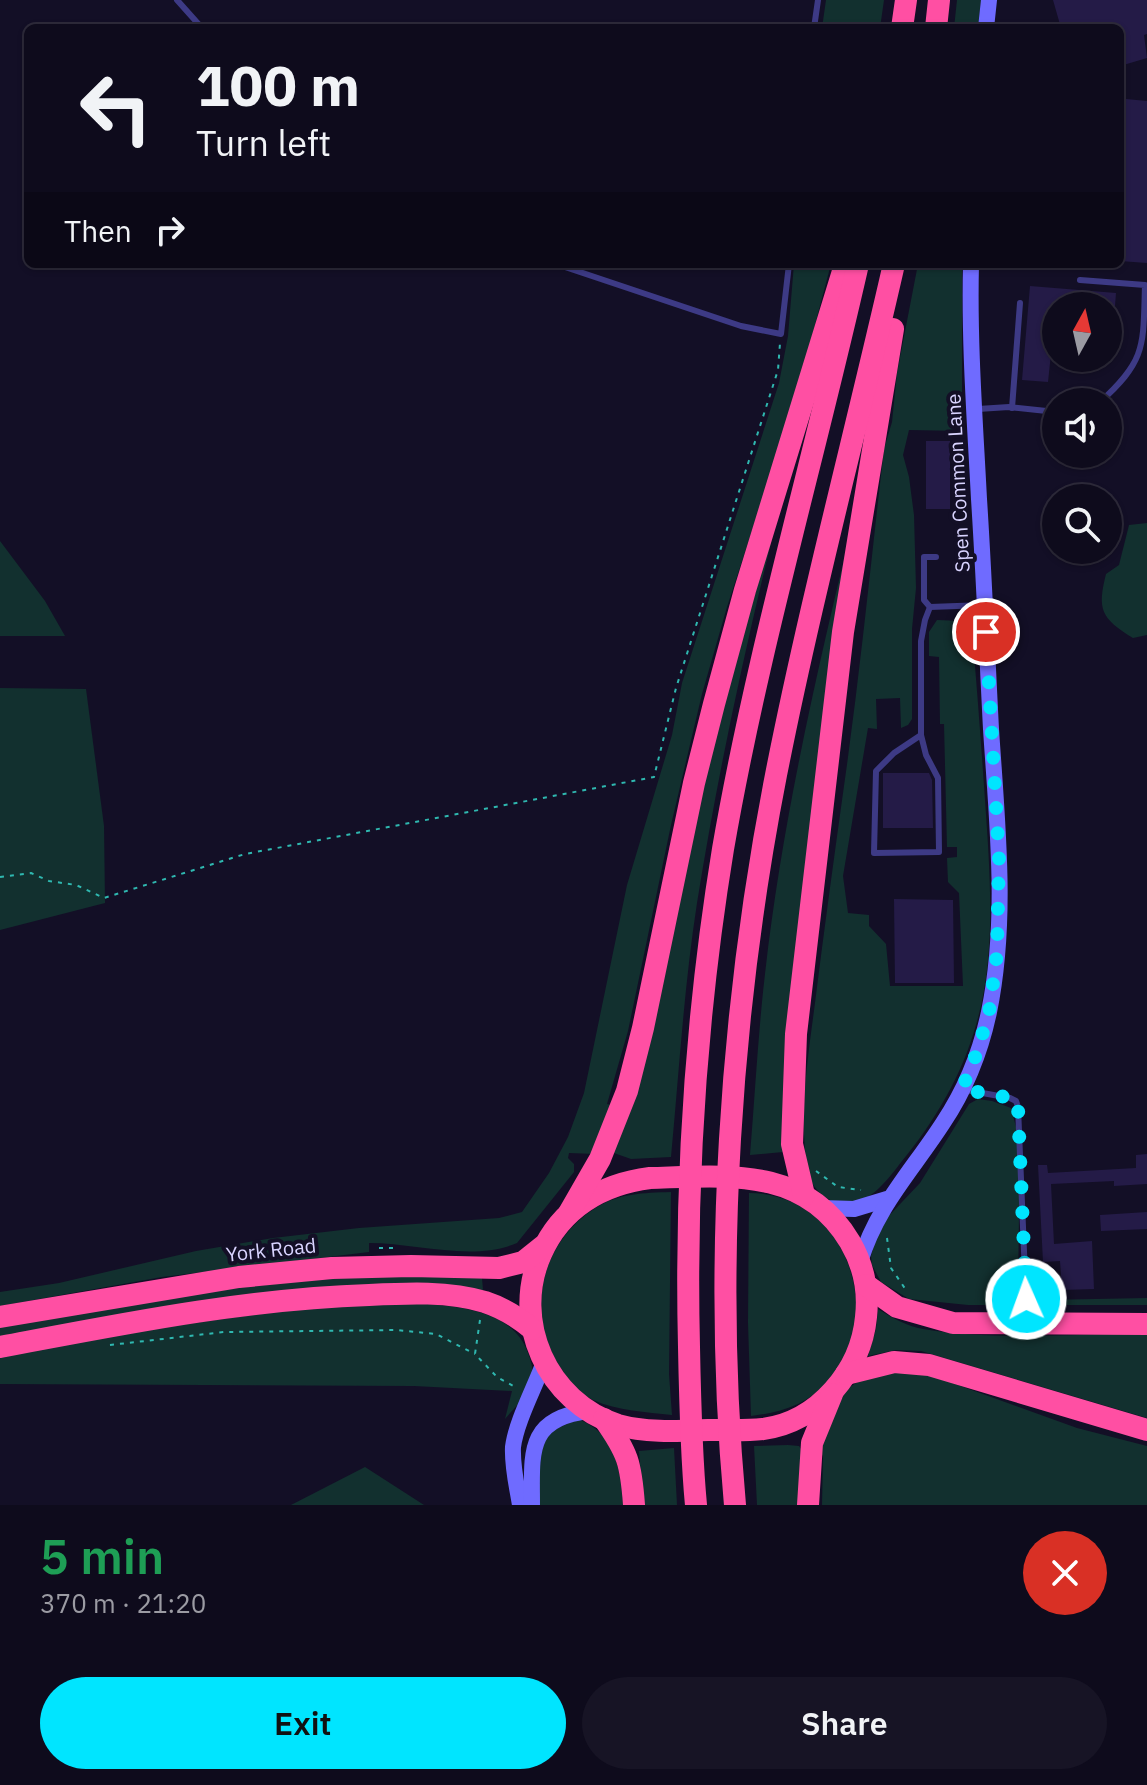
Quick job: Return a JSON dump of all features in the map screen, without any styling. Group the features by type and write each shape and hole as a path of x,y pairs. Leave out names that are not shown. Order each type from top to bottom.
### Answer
{"highway":[{"path":"903,24 906,0"},
{"path":"936,24 939,0"},
{"path":"634,1505 627,1455 596,1415 563,1389 544,1362 532,1329 532,1280 544,1246 569,1213 600,1159 627,1091 717,690 845,268"},
{"path":"696,1505 690,1395 689,1197 701,1019 723,850 753,698 857,268"},
{"path":"735,1505 727,1290 729,1190 736,1067 753,918 776,777 819,576 894,268"},
{"path":"813,1201 792,1144 796,1034 843,632 894,320 895,268"},
{"path":"569,1213 598,1192 632,1181 732,1177 771,1182 813,1201 844,1232 860,1262 866,1285 864,1331 812,1443 808,1505"},
{"name":"York Road","path":"0,1317 239,1277 332,1268 499,1268 523,1262 544,1246"},
{"path":"866,1285 897,1307 953,1323 1147,1324"},
{"path":"0,1347 210,1308 284,1300 399,1294 457,1296 484,1302 509,1312 532,1329"},
{"path":"596,1415 642,1430 764,1429 795,1418 823,1401 840,1382 894,1362 929,1365 1147,1430"}],"street":[{"path":"986,24 989,0"},
{"name":"Spen Common Lane","path":"860,1262 870,1232 887,1199 945,1120 962,1089 989,1013 997,953 999,858 974,410 971,268"},
{"path":"813,1201 854,1209 887,1199"},
{"path":"520,1505 513,1446 544,1362"},
{"path":"532,1505 533,1461 540,1433 553,1420 596,1415"}],"lane":[{"path":"177,0 198,24"},
{"path":"815,24 818,0"},
{"path":"568,268 741,326 781,334 789,268"},
{"path":"1080,280 1145,285 1142,341 1136,362 1116,388"},
{"path":"1012,408 1020,303"},
{"path":"1018,328 1027,329"},
{"path":"974,410 1012,408 1042,411"},
{"path":"936,557 924,557 924,600 930,607 984,605"},
{"path":"921,735 894,753 876,771 874,853 939,852 938,778 926,755 921,735 921,641 930,607"},
{"path":"962,1089 1010,1098 1016,1101 1018,1107 1026,1299"}],"path":[{"path":"0,877 31,873 49,881 76,885 104,898 245,854 654,777 676,688 778,370 781,334"},
{"path":"810,1167 838,1187 865,1191"},
{"path":"888,1229 887,1258 894,1275 908,1293"},
{"path":"475,1354 481,1314"},
{"path":"99,1347 224,1332 397,1330 436,1334 475,1354 490,1371 514,1386 520,1394"}],"green space":[{"path":"826,0 884,0 881,24 823,24"},
{"path":"957,0 981,0 978,24 954,24"},
{"path":"794,268 830,268 797,393 702,694 628,1031 607,1104 616,1106 595,1154 569,1153 574,1172 517,1243 500,1248 463,1251 369,1243 369,1252 162,1277 0,1306 0,1292 59,1283 196,1251 273,1238 499,1218 522,1212 549,1173 568,1137 584,1093 627,885 672,735 682,683 779,383 788,336"},
{"path":"917,268 962,268 962,431 909,430 903,455 914,515 916,588 912,629 912,719 901,728 900,698 876,699 877,729 868,728 843,876 848,913 869,915 869,926 886,944 890,986 963,986 959,893 948,882 947,858 957,857 957,847 947,847 939,657 929,656 929,632 937,620 961,621 972,631 989,856 989,942 983,998 976,1025 946,1097 926,1130 884,1183 869,1197 842,1204 820,1193 808,1172 804,1130 805,1088 884,449 892,422 897,373"},
{"path":"788,475 738,688 706,849 689,966 671,1157 631,1159 611,1152 693,817"},
{"path":"859,497 783,1152 750,1155 763,997 782,854 817,674"},
{"path":"1147,523 1147,635 1133,638 1114,625 1102,605 1106,574 1122,564 1129,525"},
{"path":"0,541 45,601 65,636 0,636"},
{"path":"0,688 86,689 104,826 105,903 0,930"},
{"path":"978,1099 1011,1108 1020,1142 1018,1290 1043,1290 1044,1300 1147,1298 1147,1305 968,1305 909,1299 881,1282 871,1256 877,1233 884,1221 920,1183 969,1104"},
{"path":"671,1192 669,1374 672,1415 612,1407 581,1392 556,1360 547,1340 541,1298 552,1258 562,1239 576,1223 612,1200"},
{"path":"749,1193 787,1200 818,1219 840,1247 853,1280 856,1316 848,1350 829,1381 787,1409 751,1416 748,1323"},
{"path":"384,1276 482,1278 483,1290 0,1338 0,1326 143,1301 287,1283"},
{"path":"401,1302 455,1307 491,1316 519,1337 531,1362 532,1381 527,1394 505,1419 512,1391 414,1386 0,1384 0,1356 151,1329 297,1309"},
{"path":"878,1309 911,1326 950,1333 1034,1336 1147,1333 1147,1418 921,1351 896,1350 868,1356"},
{"path":"891,1370 933,1376 1077,1428 1147,1446 1147,1505 822,1505 823,1456 820,1452 835,1409 841,1398 859,1381"},
{"path":"578,1419 601,1434 614,1454 623,1505 538,1505 538,1469 543,1435"},
{"path":"754,1446 799,1446 804,1453 803,1505 757,1505"},
{"path":"674,1448 677,1505 643,1505 639,1451"},
{"path":"365,1467 424,1505 291,1505"}],"building":[{"path":"1053,0 1147,0 1147,34 1144,35 1147,58 1124,65 1124,24 1060,24"},
{"path":"1126,99 1147,101 1147,263 1124,261"},
{"path":"1030,286 1104,292 1042,292 1042,372 1049,372 1048,382 1022,380"},
{"path":"926,441 950,441 950,509 926,509"},
{"path":"883,773 929,773 932,780 933,828 883,828"},
{"path":"894,899 953,900 954,983 895,983"},
{"path":"1147,1154 1147,1184 1114,1186 1114,1181 1051,1184 1054,1244 1092,1241 1094,1289 1062,1290 1060,1261 1043,1262 1038,1165 1047,1165 1048,1173 1136,1168 1136,1155"},
{"path":"1147,1212 1147,1229 1101,1231 1100,1215"}],"route":[{"path":"986,632 999,858 997,953 989,1013 962,1089 1010,1098 1016,1101 1018,1107 1026,1299"}]}
